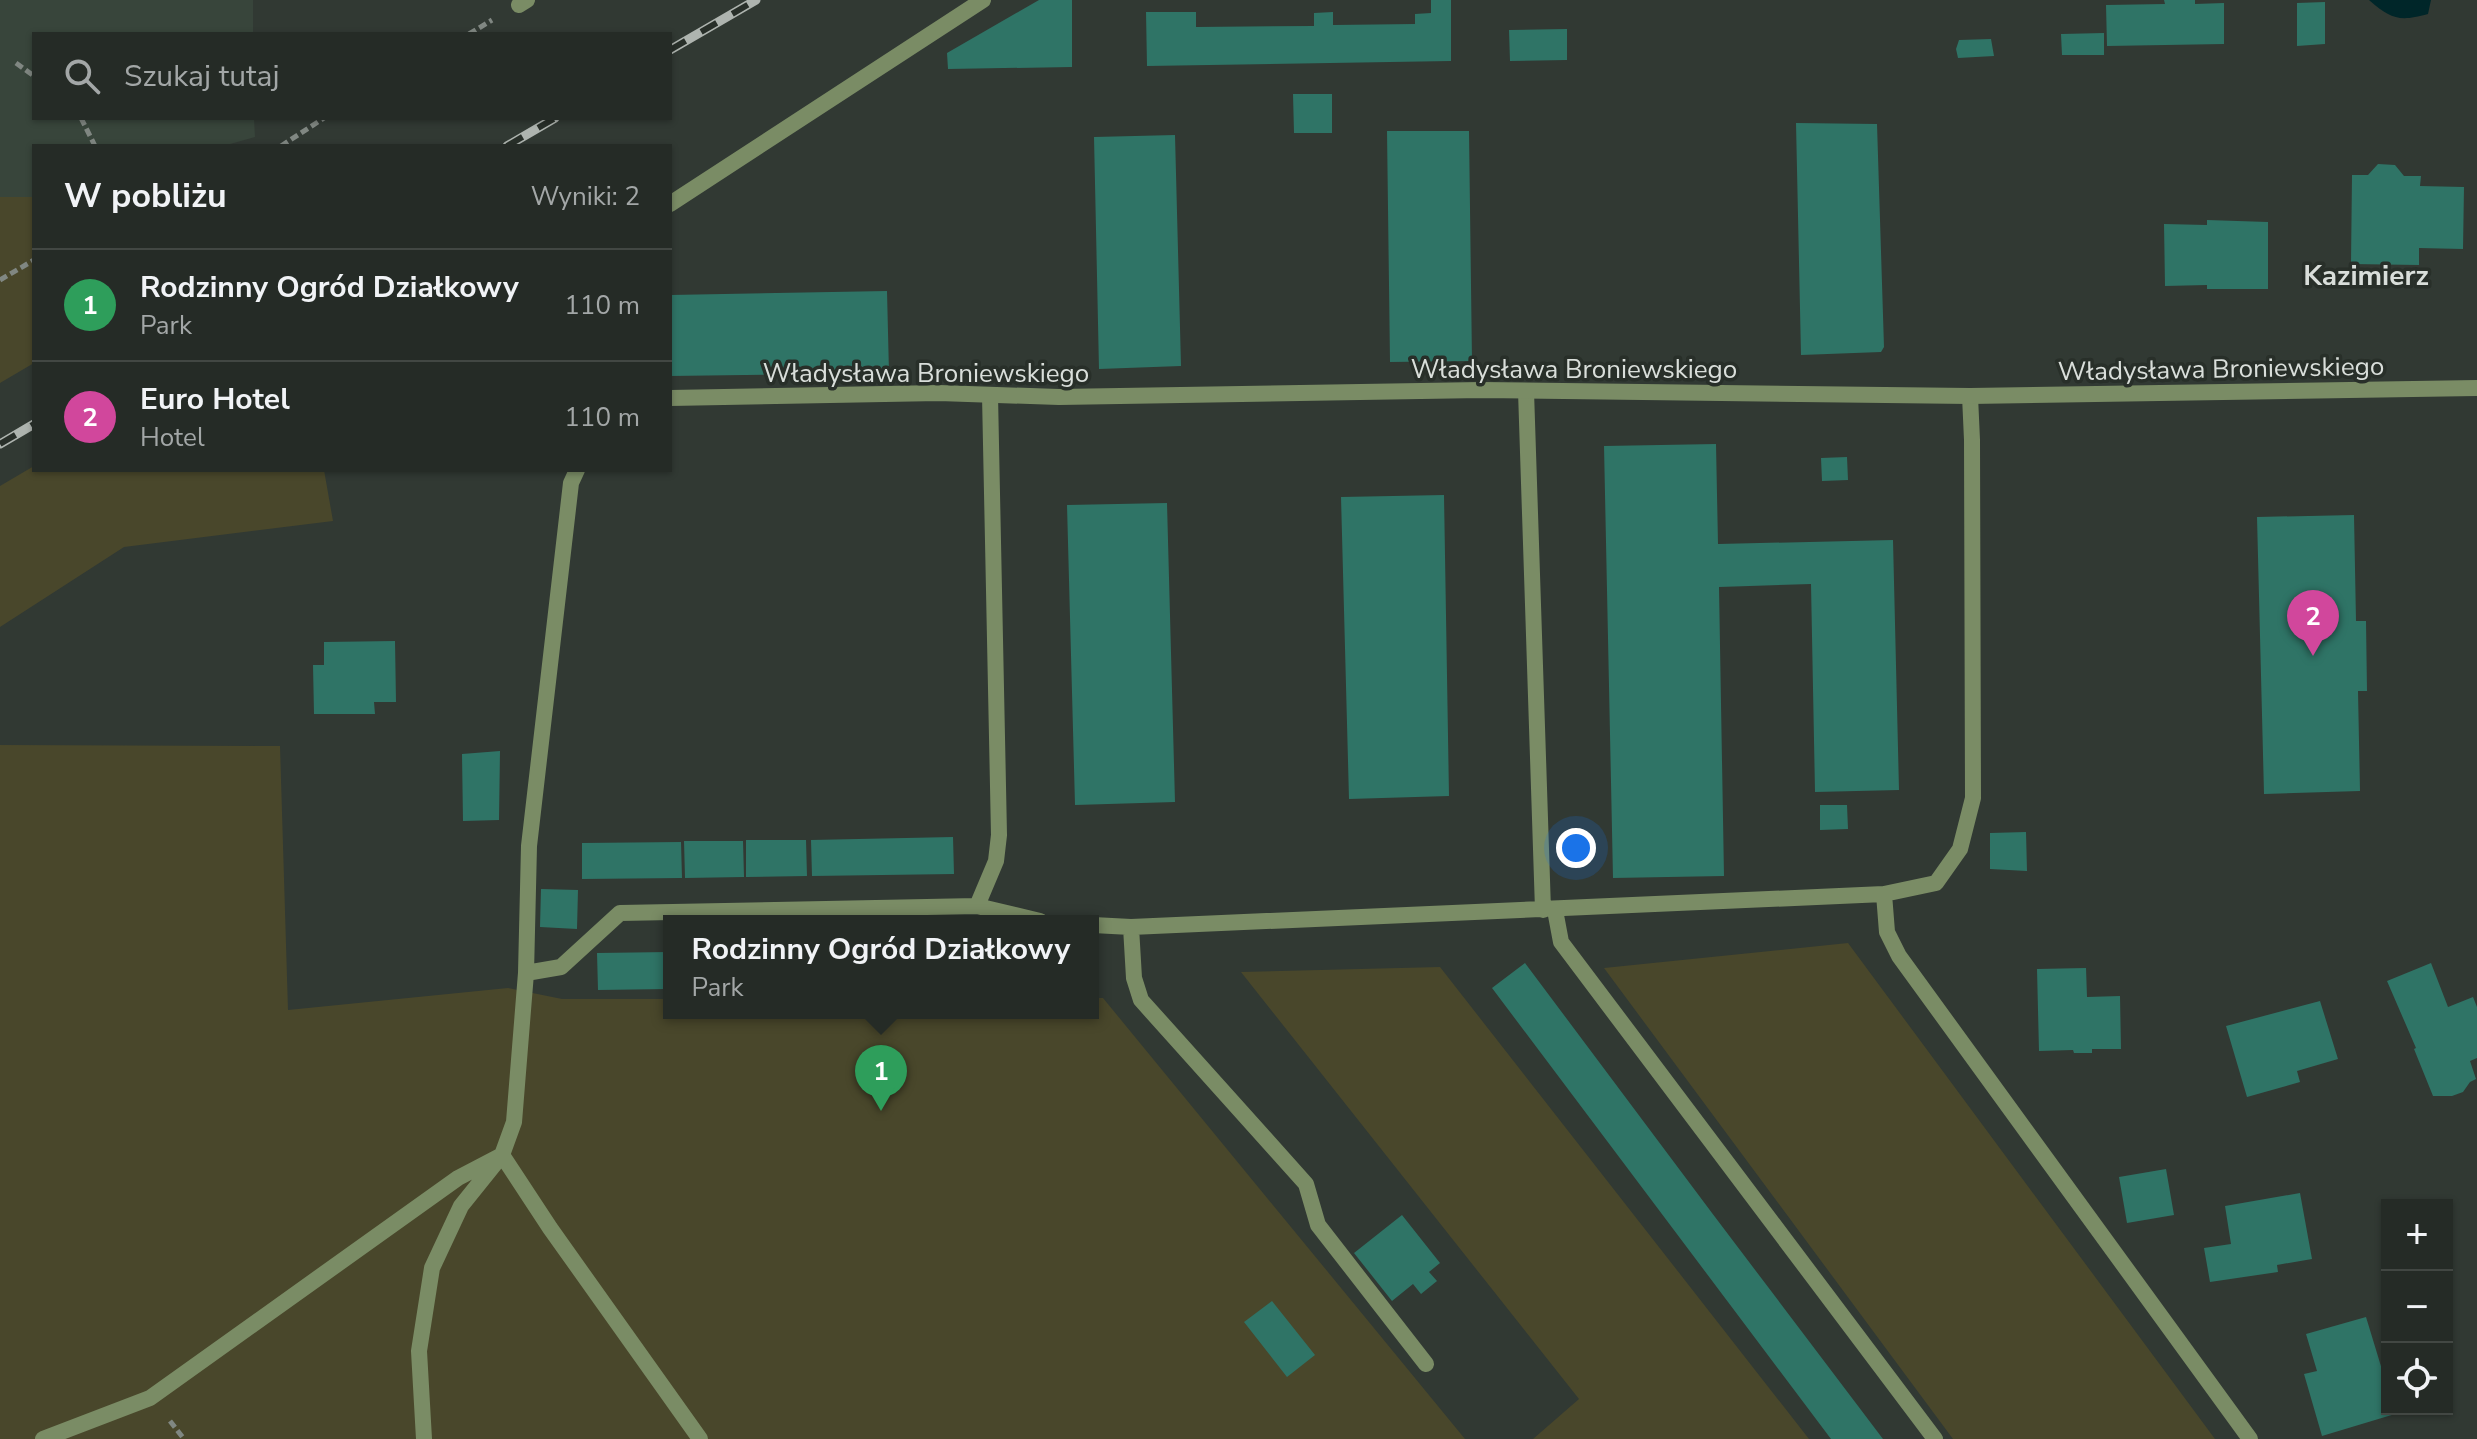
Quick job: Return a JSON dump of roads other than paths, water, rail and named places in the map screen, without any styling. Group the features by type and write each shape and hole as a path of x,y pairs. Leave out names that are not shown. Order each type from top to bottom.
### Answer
{"street":[{"path":"672,203 983,0"},
{"name":"Władysława Broniewskiego","path":"672,398 1526,391 1970,396 2477,388"},
{"path":"1526,391 1549,910 1561,942 1935,1439"},
{"path":"977,906 996,861 999,835 990,395"},
{"path":"1099,925 1131,927 1884,894 1936,883 1960,849 1973,798 1970,396"},
{"path":"424,1439 419,1351 432,1268 461,1206 502,1155 514,1122 526,973 529,846 557,590 571,483 576,472"},
{"path":"1884,894 1887,932 1899,956 2250,1439"},
{"path":"526,973 561,967 620,913 977,906 1015,915"},
{"path":"1131,927 1134,978 1141,1000 1306,1184 1318,1225 1426,1364"},
{"path":"43,1439 150,1398 458,1178 502,1155"},
{"path":"502,1155 700,1439"}],"water":[{"path":"2369,0 2431,0 2428,14 2402,18 2390,15"}],"railway":[{"path":"672,49 756,0"},
{"path":"510,144 552,120"},
{"path":"0,444 32,425"}],"place":[{"name":"Euro Hotel","path":"2313,656"},
{"name":"Rodzinny Ogród Działkowy","path":"881,1111"}],"district":[{"name":"Kazimierz","path":"2366,276"}]}
